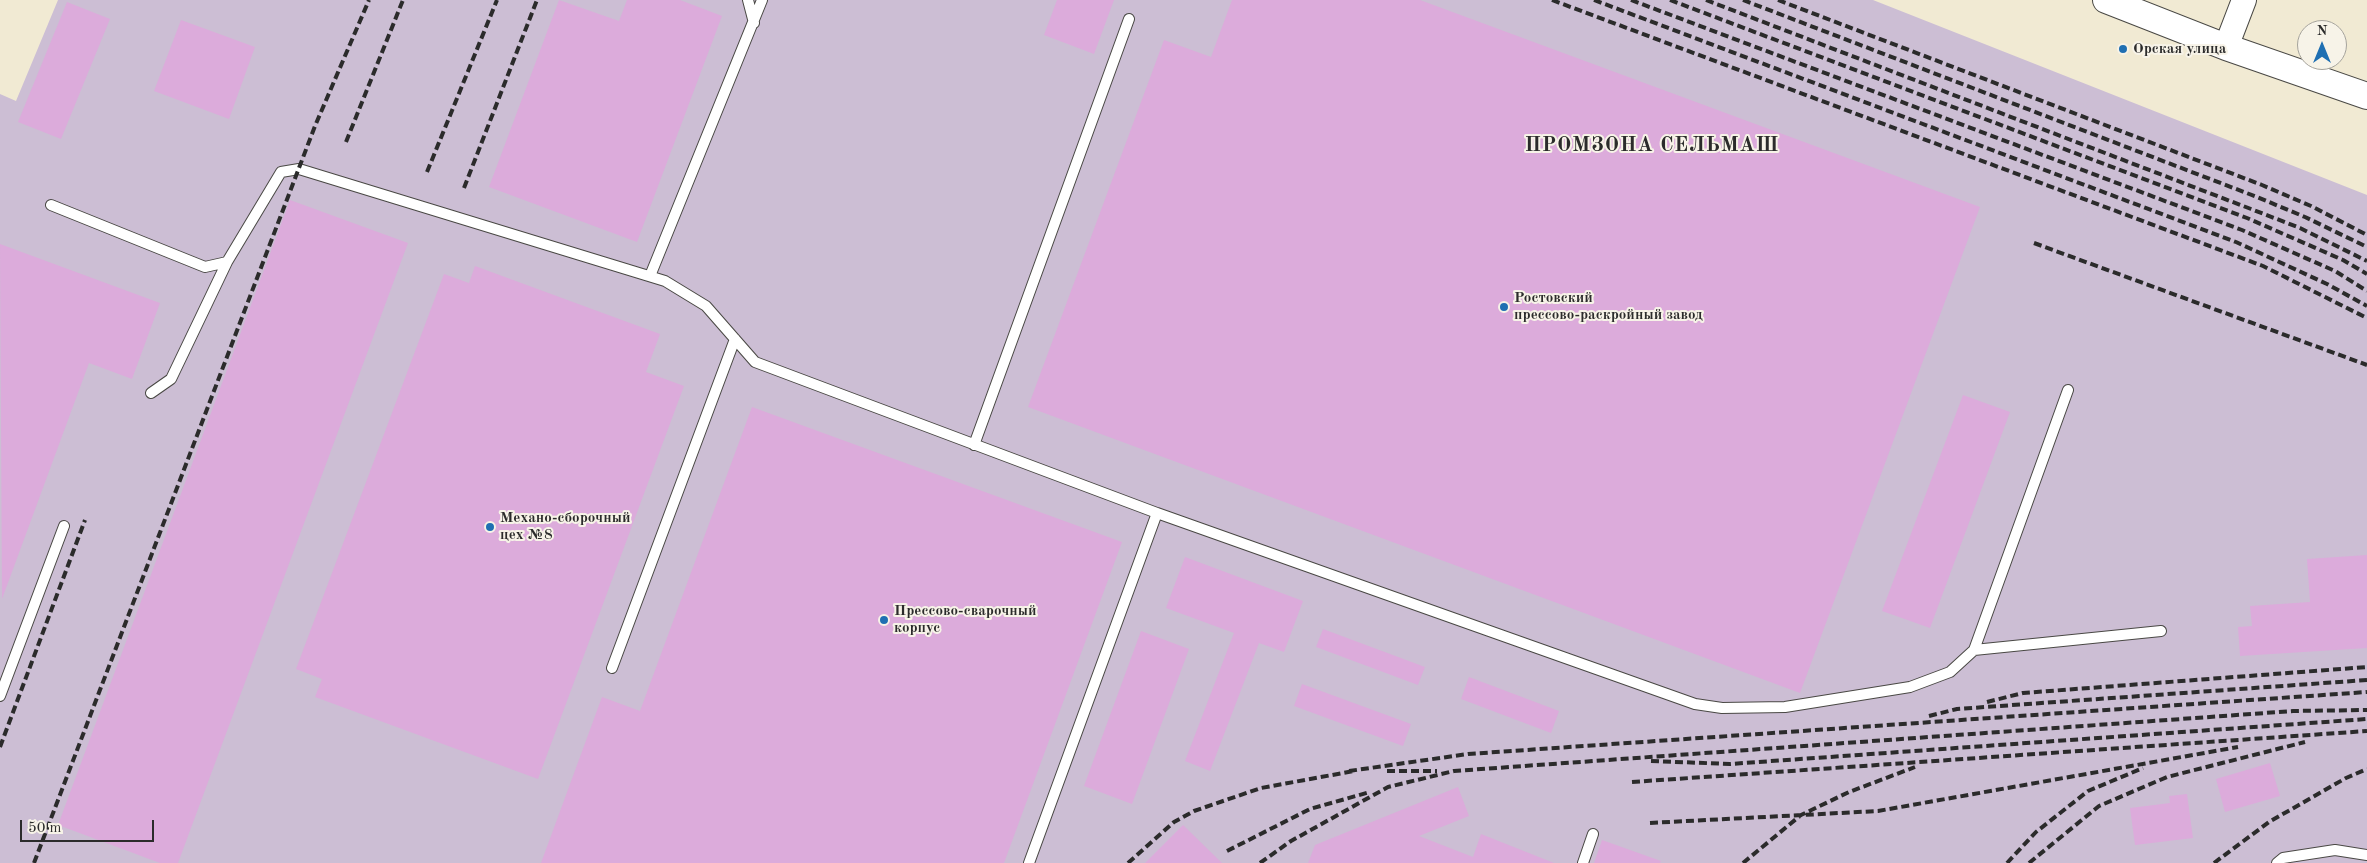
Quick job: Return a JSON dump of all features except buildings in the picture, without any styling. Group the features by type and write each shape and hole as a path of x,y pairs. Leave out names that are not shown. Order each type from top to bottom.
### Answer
{"main road":[{"path":"2106,0 2226,47 2367,96"}],"street":[{"path":"2226,47 2244,0"}],"lane":[{"path":"748,0 754,23"},
{"path":"650,276 762,0"},
{"path":"974,445 1129,19"},
{"path":"152,393 171,379 226,262 282,172 299,169 665,281 706,306 755,362 1157,513 1695,704 1722,708 1785,707 1910,687 1950,672 1974,650 2068,390"},
{"path":"51,205 205,267 226,262"},
{"path":"612,668 735,339"},
{"path":"1029,863 1157,513"},
{"path":"0,696 64,526"},
{"path":"1974,650 2161,631"},
{"path":"1583,863 1593,834"},
{"path":"2277,863 2283,858 2335,850 2367,855"}],"shaded area":[{"path":"58,0 1873,0 2367,195 2367,863 0,863 0,94 16,101"}],"railway":[{"path":"34,863 315,126 369,0"},
{"path":"346,142 403,0"},
{"path":"427,172 497,0"},
{"path":"464,188 537,0"},
{"path":"1552,0 2263,266 2367,318"},
{"path":"1594,0 2236,242 2327,284 2367,306"},
{"path":"1631,0 2242,230 2335,271 2367,291"},
{"path":"1670,0 2247,218 2343,260 2367,274"},
{"path":"1706,0 2300,228 2367,261"},
{"path":"1743,0 2257,197 2305,217 2367,247"},
{"path":"1778,0 2262,185 2311,206 2367,235"},
{"path":"2034,243 2367,365"},
{"path":"0,747 85,520"},
{"path":"1987,702 2023,693 2367,667"},
{"path":"1929,716 1957,709 2367,680"},
{"path":"1349,771 1468,754 2367,692"},
{"path":"1260,863 1291,841 1388,787 1454,771 2293,711 2367,710"},
{"path":"1651,761 1730,764 2367,719"},
{"path":"1632,782 2367,731"},
{"path":"2029,863 2099,806 2167,777 2305,742"},
{"path":"1650,823 1878,811 2238,747"},
{"path":"1743,863 1801,815 1849,792 1915,767"},
{"path":"2007,863 2036,832 2088,791 2143,768"},
{"path":"2214,863 2269,822 2346,778 2367,769"},
{"path":"1128,863 1174,822 1194,811 1261,788 1354,771"},
{"path":"1387,771 1437,771"},
{"path":"1227,851 1310,809 1370,792"}],"place":[{"name":"Орская улица","path":"2123,49"},
{"name":"Ростовский прессово-раскройный завод","path":"1504,307"},
{"name":"Механо-сборочный цех №8","path":"490,527"},
{"name":"Прессово-сварочный корпус","path":"884,620"}],"district":[{"name":"ПРОМЗОНА СЕЛЬМАШ","path":"1652,146"}]}
